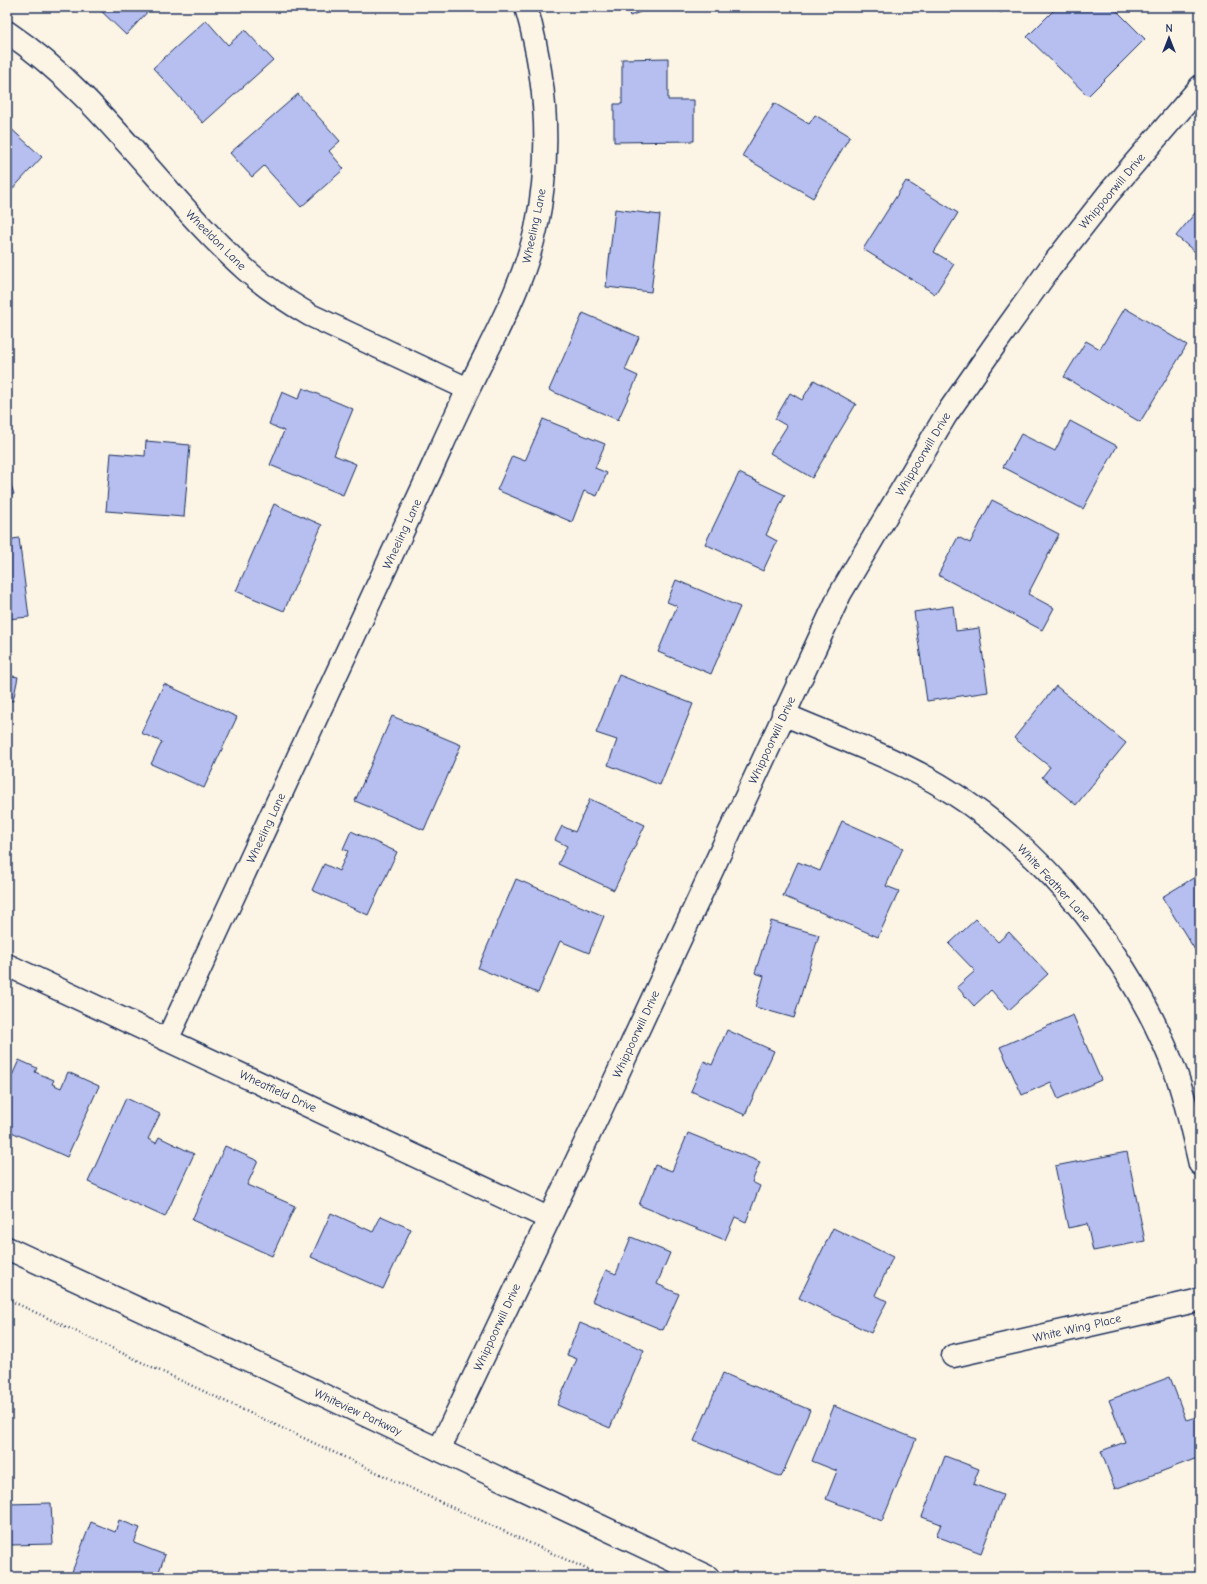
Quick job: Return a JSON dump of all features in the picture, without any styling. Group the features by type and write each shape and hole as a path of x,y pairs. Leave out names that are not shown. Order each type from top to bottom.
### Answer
{"street":[{"name":"Wheeling Lane","path":"167,1040 468,389 504,319 530,253 542,199 546,144 539,58 526,7"},
{"name":"Wheeldon Lane","path":"7,32 49,64 79,90 193,218 264,285 310,315 468,389"},
{"name":"Whippoorwill Drive","path":"439,1450 548,1218 606,1099 783,714 840,594 946,415 1050,268 1108,194 1200,87"},
{"name":"White Feather Lane","path":"783,714 880,755 947,790 994,824 1039,864 1058,884 1100,933 1135,987 1150,1015 1177,1077 1188,1113 1200,1164"},
{"name":"Wheatfield Drive","path":"7,965 548,1218"},
{"name":"Whiteview Parkway","path":"7,1248 708,1577"},
{"name":"White Wing Place","path":"953,1356 1200,1300"}],"path":[{"path":"7,1299 425,1495 604,1577"}],"building":[{"path":"97,7 152,7 126,35"},
{"path":"627,7 653,7 630,16"},
{"path":"995,7 1007,7 1001,13"},
{"path":"1057,7 1113,7 1145,39 1088,96 1027,37"},
{"path":"206,20 228,45 245,30 273,60 203,123 153,68"},
{"path":"668,58 668,100 694,100 694,141 614,142 614,104 622,104 622,59"},
{"path":"298,94 340,141 329,151 344,169 301,207 264,166 252,177 230,153"},
{"path":"774,103 809,124 815,115 850,136 813,198 742,156"},
{"path":"7,125 42,157 7,195"},
{"path":"906,181 958,213 934,252 954,264 935,294 863,249"},
{"path":"1200,207 1200,256 1176,236"},
{"path":"615,209 660,215 651,292 606,287"},
{"path":"1125,308 1187,345 1140,422 1064,377 1086,341 1100,349"},
{"path":"583,313 639,337 625,370 638,376 618,420 549,390"},
{"path":"814,380 856,404 812,478 770,453 787,426 775,419 790,393 802,400"},
{"path":"303,388 353,409 334,455 356,464 343,495 270,465 284,431 269,424 282,392 298,399"},
{"path":"543,419 605,444 595,468 607,473 597,496 584,491 572,522 497,490 512,456 525,461"},
{"path":"1070,421 1117,446 1083,509 1003,467 1021,434 1055,451"},
{"path":"146,441 190,445 184,517 106,511 111,453 145,456"},
{"path":"7,473 14,494 7,497"},
{"path":"739,473 785,495 766,535 777,541 763,571 705,544"},
{"path":"992,500 1059,534 1028,594 1054,608 1042,630 938,575 958,537 970,543"},
{"path":"274,504 322,525 284,611 236,591"},
{"path":"19,538 29,617 7,619 7,540"},
{"path":"676,580 740,607 711,674 658,652 677,606 667,602"},
{"path":"953,606 956,631 979,628 988,692 927,701 914,612"},
{"path":"7,675 18,677 13,701 7,700"},
{"path":"619,675 693,704 660,785 608,765 617,740 596,733"},
{"path":"164,684 237,717 204,788 151,764 162,742 141,733"},
{"path":"1056,686 1126,743 1076,805 1042,777 1050,767 1014,738"},
{"path":"392,716 461,745 424,830 355,801"},
{"path":"590,799 645,825 614,890 558,864 567,846 555,840 562,826 575,832"},
{"path":"842,821 903,848 886,886 899,891 878,937 783,896 798,862 820,871"},
{"path":"351,831 397,852 368,915 312,890 324,864 339,871 348,851 343,849"},
{"path":"1200,874 1200,958 1162,897"},
{"path":"516,879 604,916 589,953 560,941 538,993 478,968"},
{"path":"976,919 998,942 1009,932 1048,974 1009,1010 991,990 974,1006 957,987 975,971 949,944"},
{"path":"771,921 819,935 794,1018 755,1007 764,976 755,973"},
{"path":"1073,1015 1101,1080 1058,1099 1051,1082 1022,1095 1000,1047"},
{"path":"727,1030 774,1051 745,1115 691,1091 704,1061 712,1065"},
{"path":"19,1060 37,1068 35,1072 54,1080 52,1084 61,1088 68,1072 99,1086 67,1157 7,1130 7,1087"},
{"path":"126,1098 160,1114 148,1139 156,1143 159,1137 194,1154 165,1217 88,1182"},
{"path":"688,1133 760,1162 752,1182 760,1186 746,1222 735,1217 725,1240 639,1205 655,1165 672,1171"},
{"path":"225,1146 258,1161 247,1185 295,1206 272,1256 192,1220"},
{"path":"1127,1152 1145,1241 1093,1251 1087,1224 1068,1228 1055,1166"},
{"path":"331,1213 373,1232 381,1216 411,1229 383,1289 311,1257"},
{"path":"833,1228 893,1257 875,1295 887,1301 871,1333 799,1298"},
{"path":"631,1237 670,1253 657,1284 679,1294 663,1330 592,1301 606,1270 616,1274"},
{"path":"580,1323 644,1350 610,1428 557,1405 577,1359 567,1355"},
{"path":"723,1373 810,1410 781,1477 694,1441"},
{"path":"1170,1377 1186,1420 1200,1416 1200,1457 1115,1489 1101,1451 1125,1442 1109,1400"},
{"path":"834,1406 916,1439 882,1521 826,1499 837,1471 812,1461"},
{"path":"945,1456 979,1469 973,1484 1003,1495 981,1553 936,1536 941,1524 922,1517"},
{"path":"51,1503 53,1544 10,1545 11,1569 7,1570 7,1504"},
{"path":"119,1520 140,1528 134,1543 165,1555 157,1577 70,1577 91,1522 115,1532"}]}
